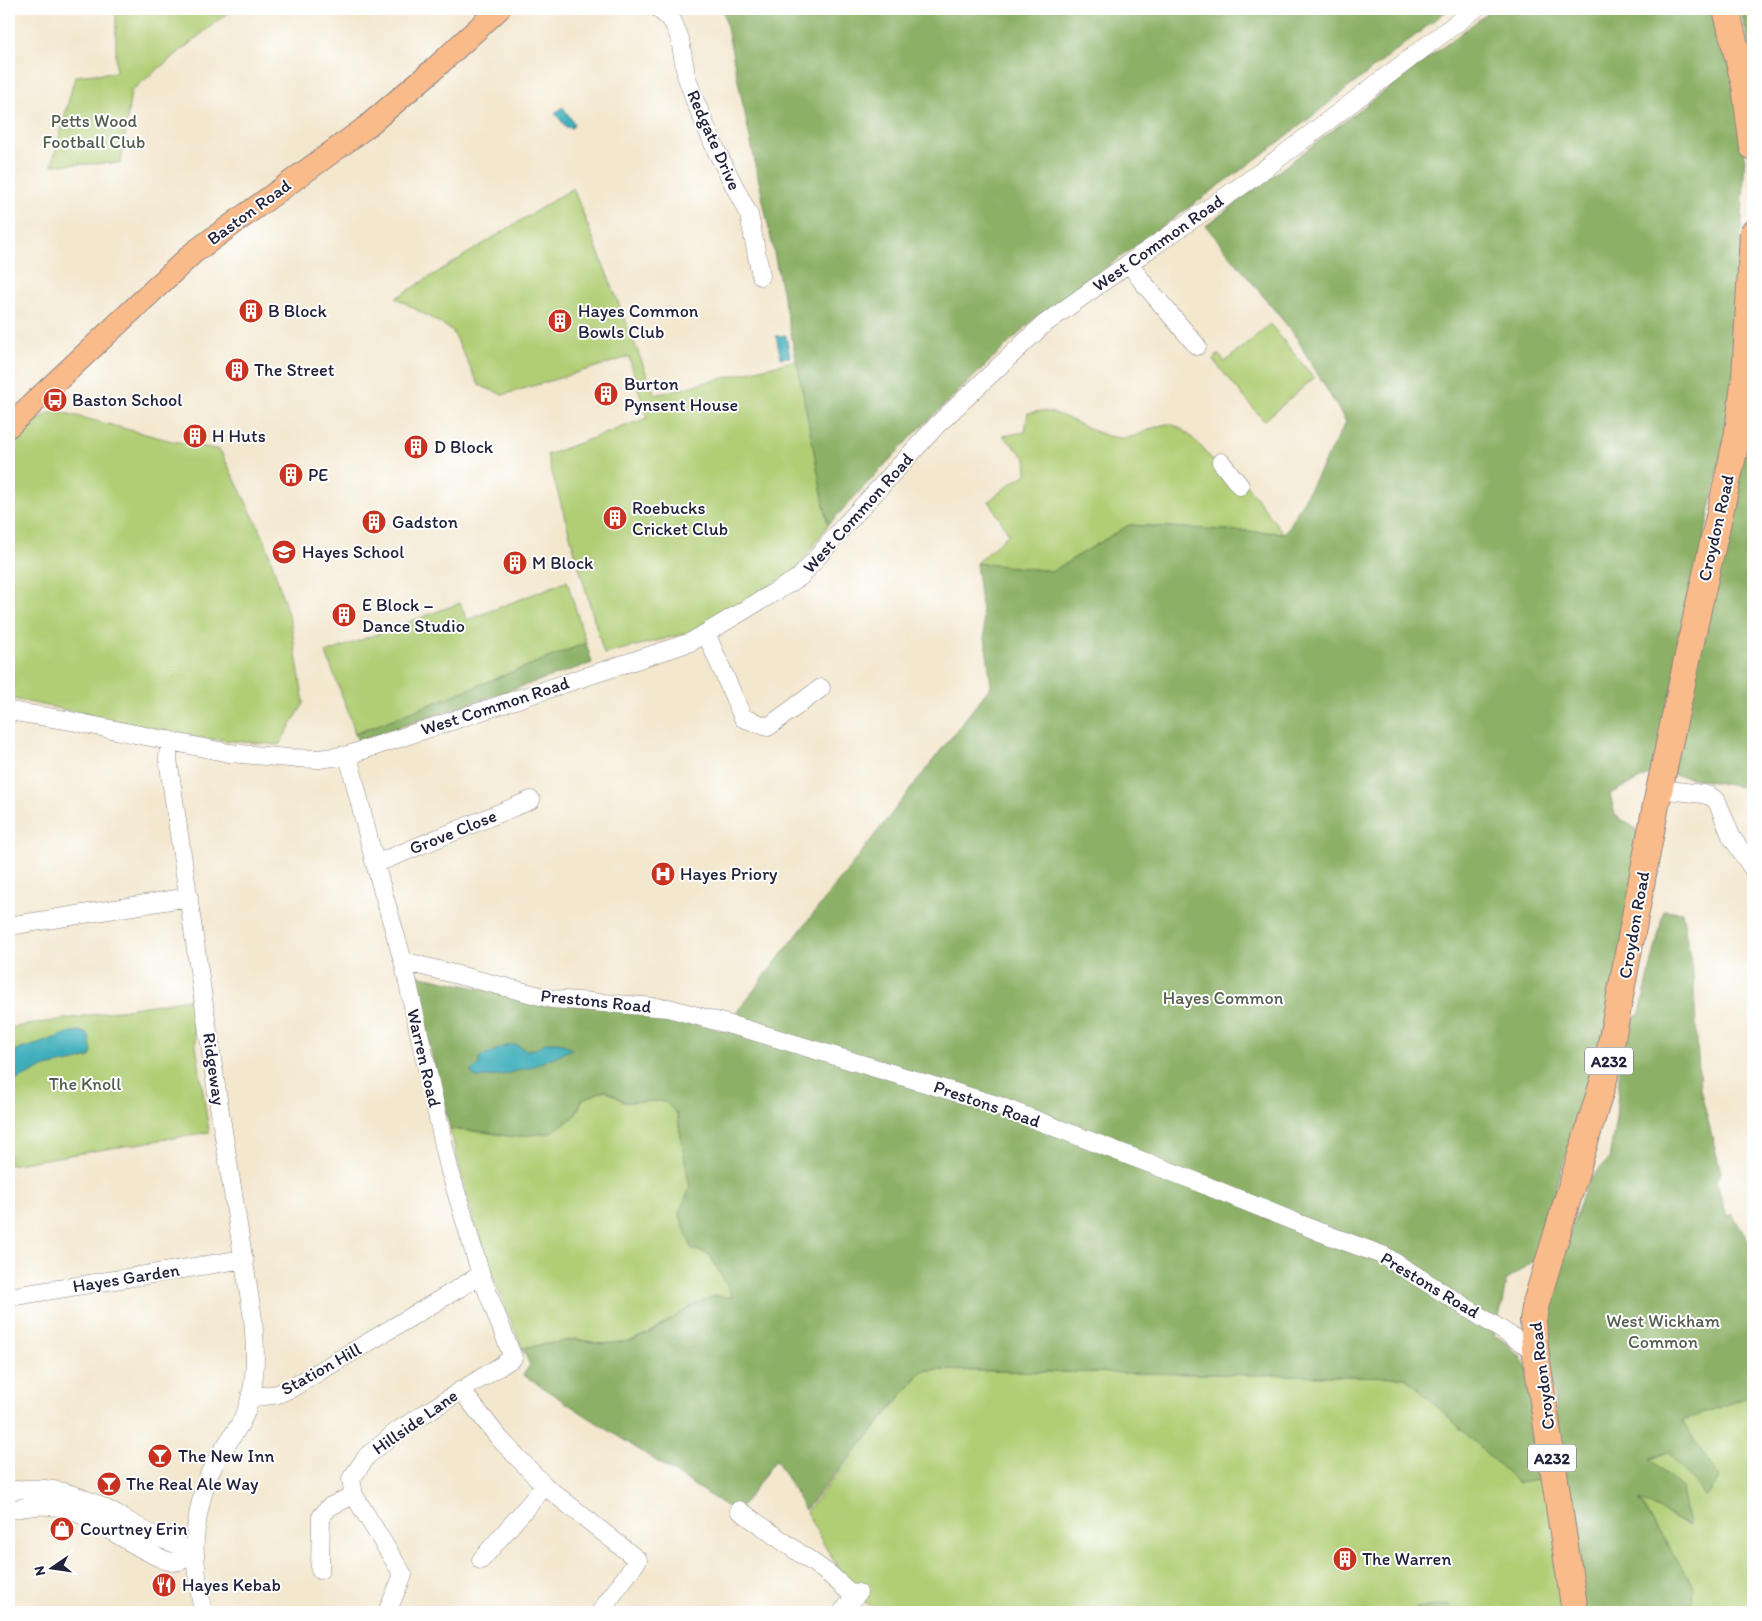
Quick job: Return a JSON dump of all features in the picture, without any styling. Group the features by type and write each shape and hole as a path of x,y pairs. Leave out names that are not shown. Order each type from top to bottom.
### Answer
{"highway":[{"path":"1726,9 1747,96 1753,147"},
{"name":"Croydon Road","path":"1575,1612 1535,1348 1534,1320 1536,1303 1609,1061 1659,789 1740,418 1751,298 1753,233"}],"main road":[{"name":"Baston Road","path":"9,426 193,253 365,128 433,70 499,9"}],"street":[{"name":"Redgate Drive","path":"659,9 673,22 680,39 686,75 695,101 716,150 749,215 761,276"},
{"name":"West Common Road","path":"9,710 230,753 319,759 348,755 691,642 800,577 938,424 1042,325 1254,177 1474,9"},
{"path":"1129,263 1197,346"},
{"path":"1222,462 1240,486"},
{"path":"706,633 743,718 768,727 821,688"},
{"name":"Ridgeway","path":"169,740 168,759 217,1093 254,1319 254,1379 250,1398"},
{"name":"Warren Road","path":"348,755 375,864 402,961 449,1168 481,1274 513,1358"},
{"path":"1659,789 1703,794 1717,801 1722,808 1731,836 1753,870"},
{"name":"Grove Close","path":"375,864 531,800"},
{"path":"9,926 189,897"},
{"name":"Prestons Road","path":"402,961 552,999 668,1008 749,1030 994,1104 1385,1256 1520,1342 1535,1348"},
{"name":"Hayes Garden","path":"9,1297 244,1259"},
{"name":"Station Hill","path":"250,1398 278,1394 290,1389 481,1274"},
{"name":"Hillside Lane","path":"354,1495 351,1479 367,1456 400,1429 513,1358"},
{"path":"461,1390 499,1438 545,1486 638,1560 600,1612"},
{"path":"202,1612 194,1554 200,1506 215,1462 243,1418 250,1398"},
{"path":"481,1560 545,1486"},
{"path":"9,1491 39,1488 73,1494 194,1554"},
{"path":"320,1570 321,1517 329,1507 354,1495 403,1574 387,1612"},
{"path":"9,1510 40,1505 59,1507 87,1518 137,1547 165,1560 181,1561 194,1554"},
{"path":"739,1510 856,1594 842,1612"}],"green space":[{"name":"Petts Wood Football Club","path":"116,9 232,9 131,91 121,163 52,165 75,76 116,72"},
{"path":"723,9 1449,9 1274,146 1033,320 912,436 828,525 797,363"},
{"name":"Hayes Common","path":"1493,9 1716,9 1738,98 1745,155 1733,402 1654,772 1610,794 1615,815 1636,829 1641,846 1602,1048 1556,1187 1535,1260 1506,1281 1501,1310 1493,1335 1514,1350 1530,1372 1549,1479 1518,1483 1406,1377 923,1370 805,1510 776,1459 737,1513 523,1375 530,1365 522,1348 577,1339 602,1344 630,1341 651,1332 692,1306 714,1296 733,1297 709,1254 692,1249 679,1213 690,1188 677,1114 664,1101 624,1102 606,1090 583,1099 574,1117 550,1133 513,1137 450,1129 412,974 533,1000 664,1014 722,1031 991,686 976,563 1053,571 1129,525 1283,533 1288,529 1346,422 1294,334 1206,226"},
{"path":"1740,9 1753,9 1753,60"},
{"path":"573,188 655,395 797,360 828,525 795,571 688,633 604,654 547,455 647,418 629,357 503,395 479,385 452,330 396,298"},
{"path":"1270,324 1314,378 1264,421 1213,360 1218,354 1225,362"},
{"path":"1753,400 1753,754 1741,787 1671,774"},
{"path":"54,410 168,440 220,450 265,540 291,624 304,703 279,745 200,738 9,698 9,445 33,423"},
{"path":"1041,411 1062,416 1100,433 1120,438 1132,437 1167,424 1185,431 1205,451 1237,491 1246,484 1283,533 1129,525 1053,571 976,563 1009,534 989,501 1010,484 1027,474 1026,458 1003,436 1025,432 1028,413"},
{"path":"567,581 586,643 355,734 326,653 460,603 467,620"},
{"path":"586,643 592,663 358,741 355,734"},
{"name":"West Wickham Common","path":"1664,910 1682,912 1693,976 1700,1089 1721,1172 1716,1180 1727,1217 1732,1214 1753,1249 1753,1395 1682,1421 1719,1478 1706,1497 1668,1452 1650,1459 1682,1488 1689,1525 1639,1500 1694,1587 1693,1612 1584,1612 1549,1364 1548,1299 1587,1182 1609,1159 1616,1118 1621,1051 1627,1024 1640,1013"},
{"name":"The Knoll","path":"189,999 209,1132 9,1165 9,1028"},
{"path":"606,1090 624,1102 664,1101 677,1114 690,1188 679,1213 709,1254 734,1297 714,1296 692,1306 651,1332 630,1341 602,1344 577,1339 522,1348 477,1237 450,1129 513,1137 574,1117 583,1099"},
{"path":"1521,1356 1568,1612 880,1612 862,1600 866,1595 847,1579 839,1568 806,1512 923,1370 1406,1377"},
{"path":"1753,1395 1753,1612 1693,1612 1693,1587 1639,1499 1688,1525 1650,1460 1668,1452 1706,1496 1719,1478 1682,1421"},
{"path":"1448,1605 1455,1612 1413,1612 1416,1608"}],"water":[{"path":"563,107 574,123 572,128 566,127 555,113"},
{"path":"786,335 790,357 781,358 776,336"},
{"path":"80,1031 89,1035 92,1052 90,1057 46,1067 9,1083 9,1052 71,1032"},
{"path":"547,1042 559,1042 572,1049 529,1068 503,1075 477,1078 470,1072 479,1065 479,1058 508,1045 516,1045 526,1050 536,1049"}],"place":[{"name":"B Block","path":"251,311"},
{"name":"Hayes Common Bowls Club","path":"560,321"},
{"name":"The Street","path":"237,370"},
{"name":"Burton Pynsent House","path":"606,394"},
{"name":"Baston School","path":"55,400"},
{"name":"H Huts","path":"195,436"},
{"name":"D Block","path":"416,447"},
{"name":"PE","path":"291,475"},
{"name":"Roebucks Cricket Club","path":"615,518"},
{"name":"Gadston","path":"374,522"},
{"name":"Hayes School","path":"284,552"},
{"name":"M Block","path":"515,563"},
{"name":"E Block – Dance Studio","path":"344,615"},
{"name":"Hayes Priory","path":"663,874"},
{"name":"The New Inn","path":"160,1456"},
{"name":"The Real Ale Way","path":"109,1484"},
{"name":"Courtney Erin","path":"62,1529"},
{"name":"The Warren","path":"1345,1559"},
{"name":"Hayes Kebab","path":"164,1585"}]}
